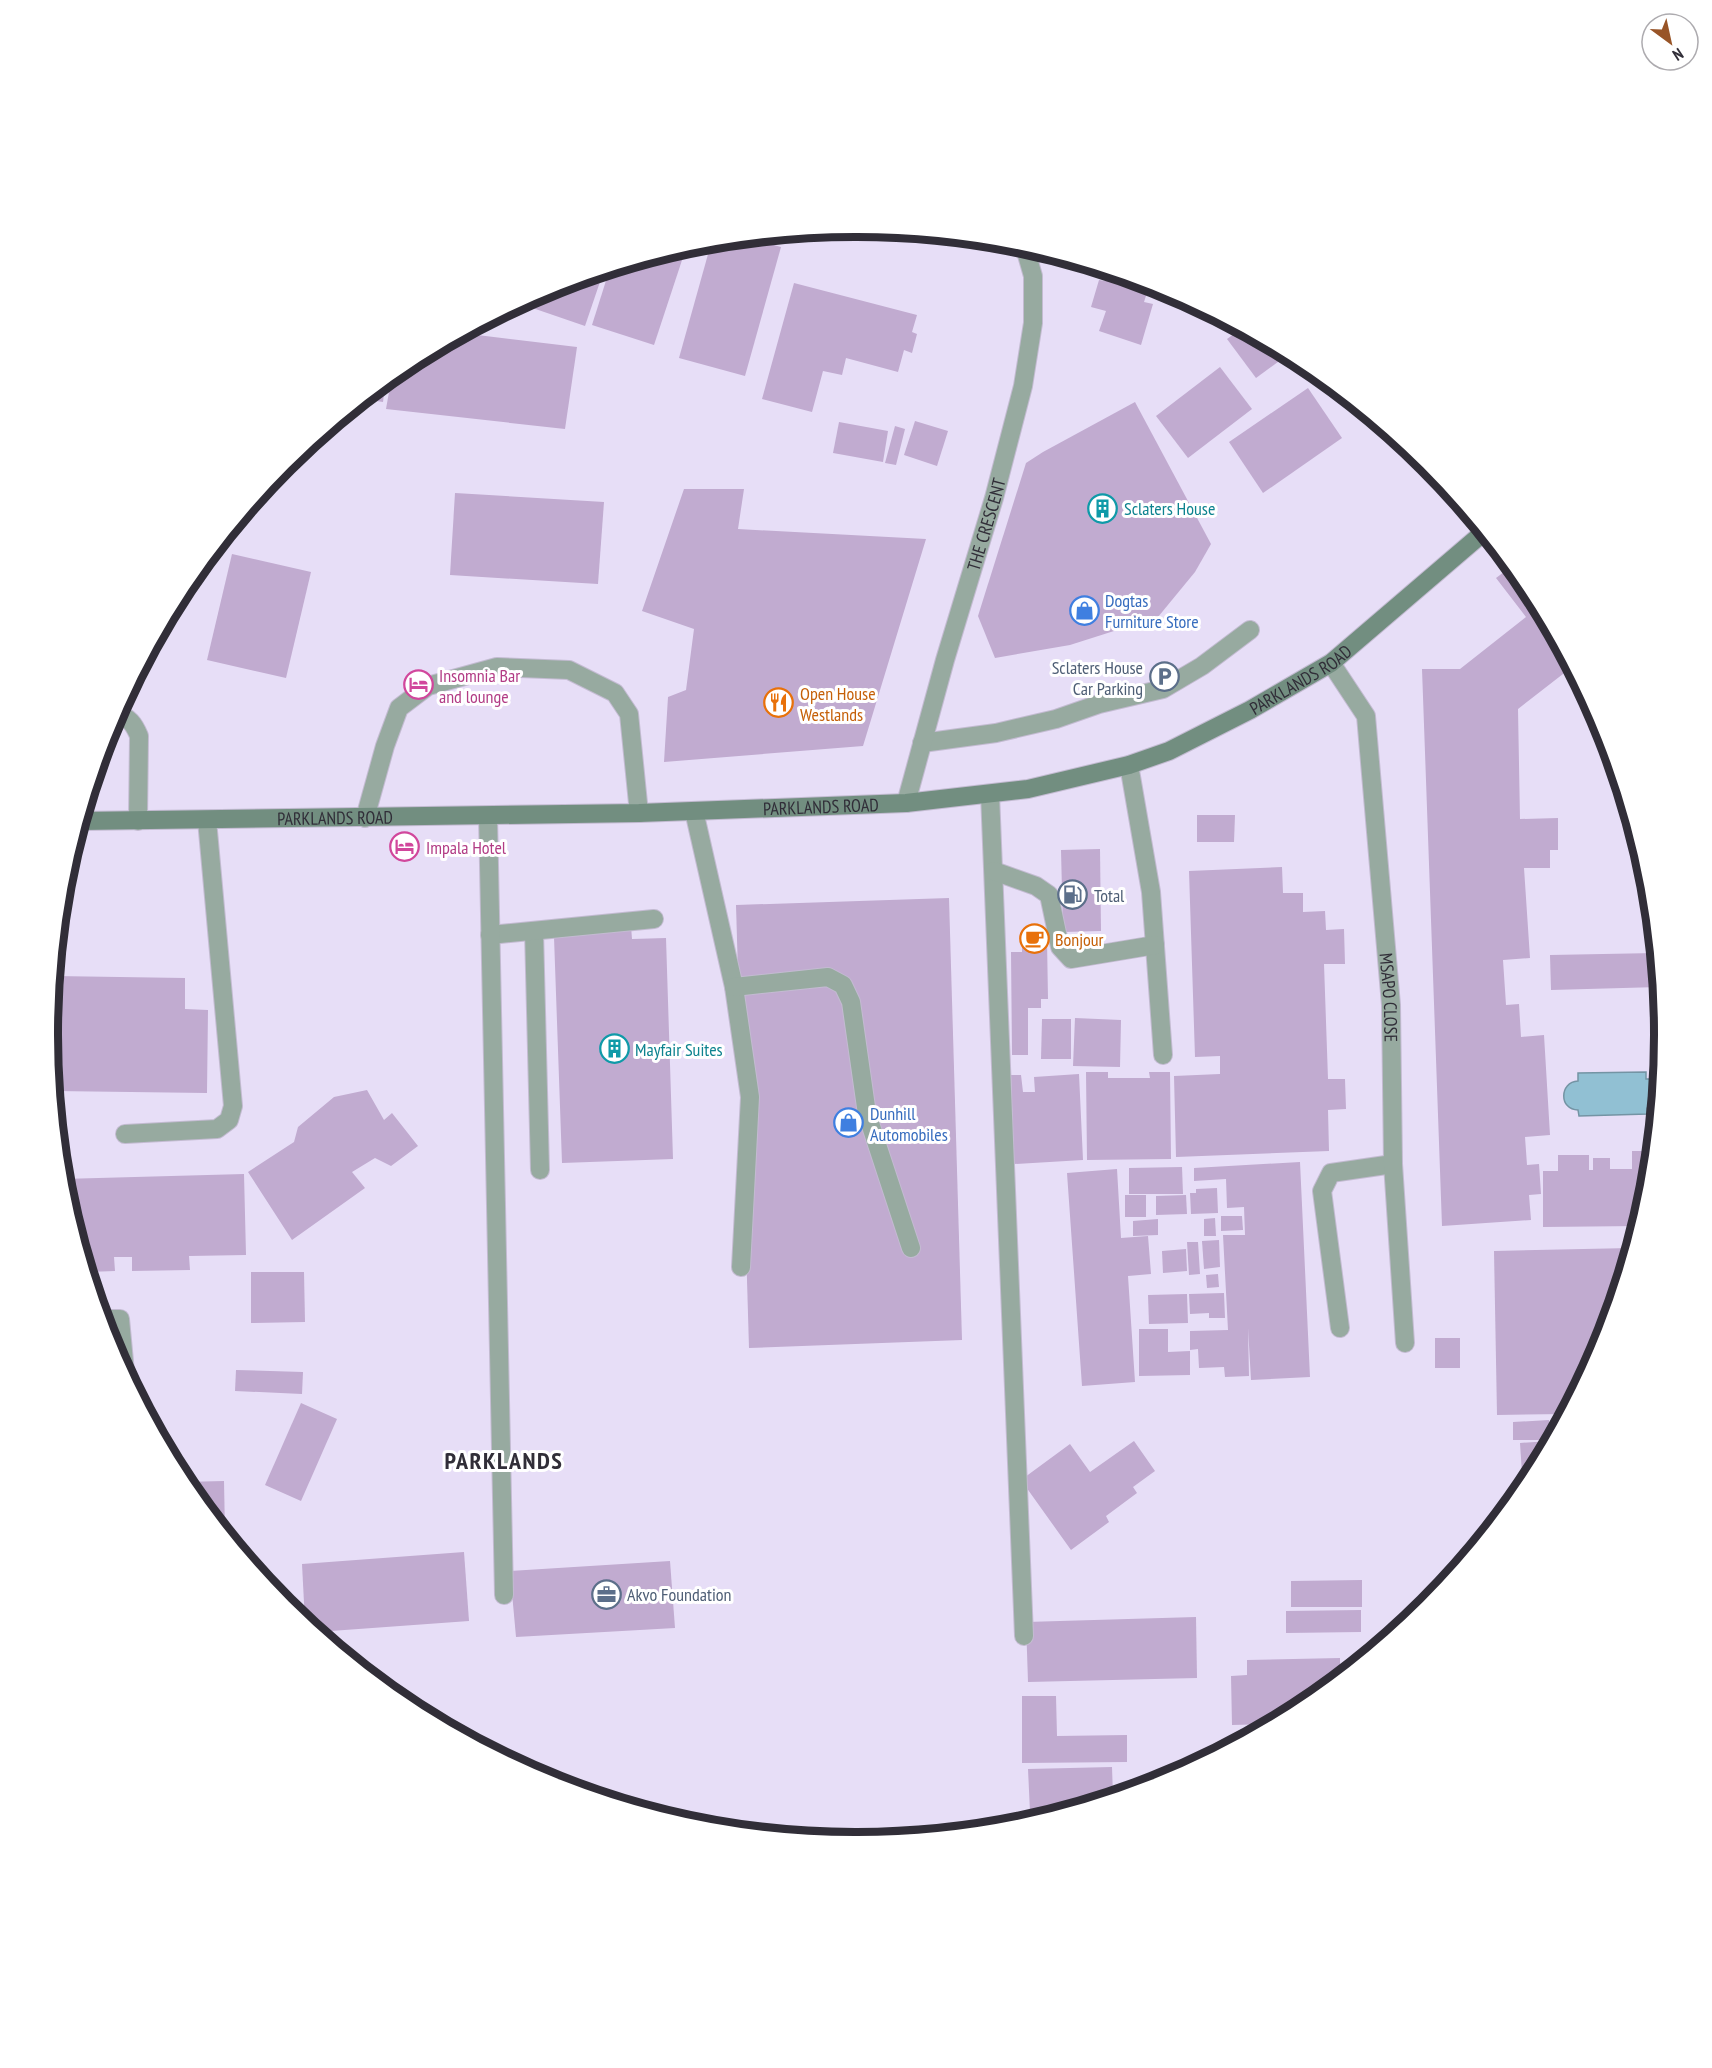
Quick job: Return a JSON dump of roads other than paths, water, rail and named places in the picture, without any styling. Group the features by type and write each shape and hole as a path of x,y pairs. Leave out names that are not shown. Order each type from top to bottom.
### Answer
{"main road":[{"name":"PARKLANDS ROAD","path":"88,821 639,813 906,803 1028,789 1129,765 1169,751 1250,710 1330,663 1479,536"}],"street":[{"name":"THE CRESCENT","path":"906,803 994,498 1023,386 1033,323 1033,276 1027,256"},
{"path":"922,742 996,733 1056,719 1099,704 1163,689 1202,666 1250,630"},
{"name":"MSAPO CLOSE","path":"1330,663 1366,716 1391,1005 1393,1164 1404,1343"},
{"path":"365,818 385,746 399,708 428,686 497,667 569,670 615,693 630,714 639,813"},
{"path":"125,716 134,724 139,736 138,821"},
{"path":"1129,765 1151,892 1163,1055"},
{"path":"990,794 1024,1636"},
{"path":"694,811 734,987 750,1097 741,1267"},
{"path":"488,816 504,1595"},
{"path":"125,1134 217,1129 229,1120 233,1106 207,820"},
{"path":"994,871 1036,886 1049,895 1060,947 1071,958 1155,945"},
{"path":"490,935 654,919"},
{"path":"534,931 540,1170"},
{"path":"734,987 828,977 843,985 850,1002 867,1114 911,1248"},
{"path":"1340,1328 1322,1191 1331,1173 1393,1164"},
{"path":"112,1319 120,1319 122,1346"}],"water":[{"path":"1646,1072 1646,1079 1652,1079 1650,1107 1647,1108 1647,1114 1579,1116 1578,1110 1567,1106 1564,1096 1567,1086 1578,1081 1578,1073"}],"place":[{"name":"Sclaters House","path":"1103,508"},
{"name":"Dogtas Furniture Store","path":"1084,610"},
{"name":"Sclaters House Car Parking","path":"1164,677"},
{"name":"Insomnia Bar and lounge","path":"418,685"},
{"name":"Open House Westlands","path":"779,703"},
{"name":"Impala Hotel","path":"405,847"},
{"name":"Total","path":"1073,895"},
{"name":"Bonjour","path":"1034,939"},
{"name":"Mayfair Suites","path":"614,1049"},
{"name":"Dunhill Automobiles","path":"849,1123"},
{"name":"Akvo Foundation","path":"606,1594"}],"district":[{"name":"PARKLANDS","path":"504,1460"}]}
